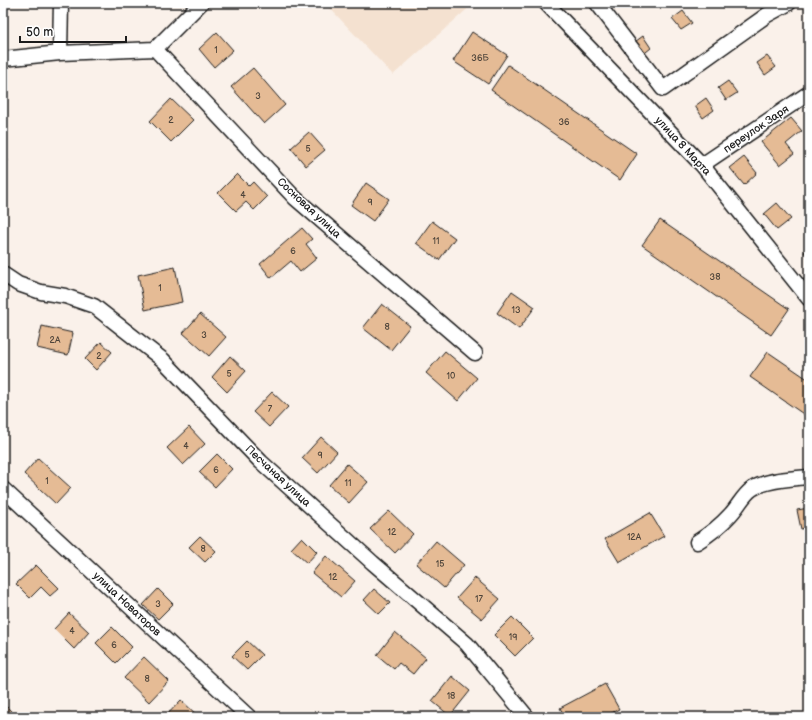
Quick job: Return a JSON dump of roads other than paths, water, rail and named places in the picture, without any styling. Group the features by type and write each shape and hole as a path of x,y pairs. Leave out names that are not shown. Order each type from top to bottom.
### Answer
{"street":[{"path":"60,53 61,3"},
{"path":"3,59 60,53 155,49 201,3"},
{"name":"улица 8 Марта","path":"546,3 702,165 809,299"},
{"path":"597,3 663,89 767,15 789,3"},
{"name":"Сосновая улица","path":"155,49 295,198 475,353"},
{"name":"переулок Заря","path":"702,165 809,93"},
{"name":"Песчаная улица","path":"3,274 18,284 41,292 65,296 94,306 162,360 261,462 373,563 467,644 527,717"},
{"path":"697,542 714,531 731,514 752,488 775,481 809,477"},
{"name":"улица Новаторов","path":"4,493 249,717"}]}
